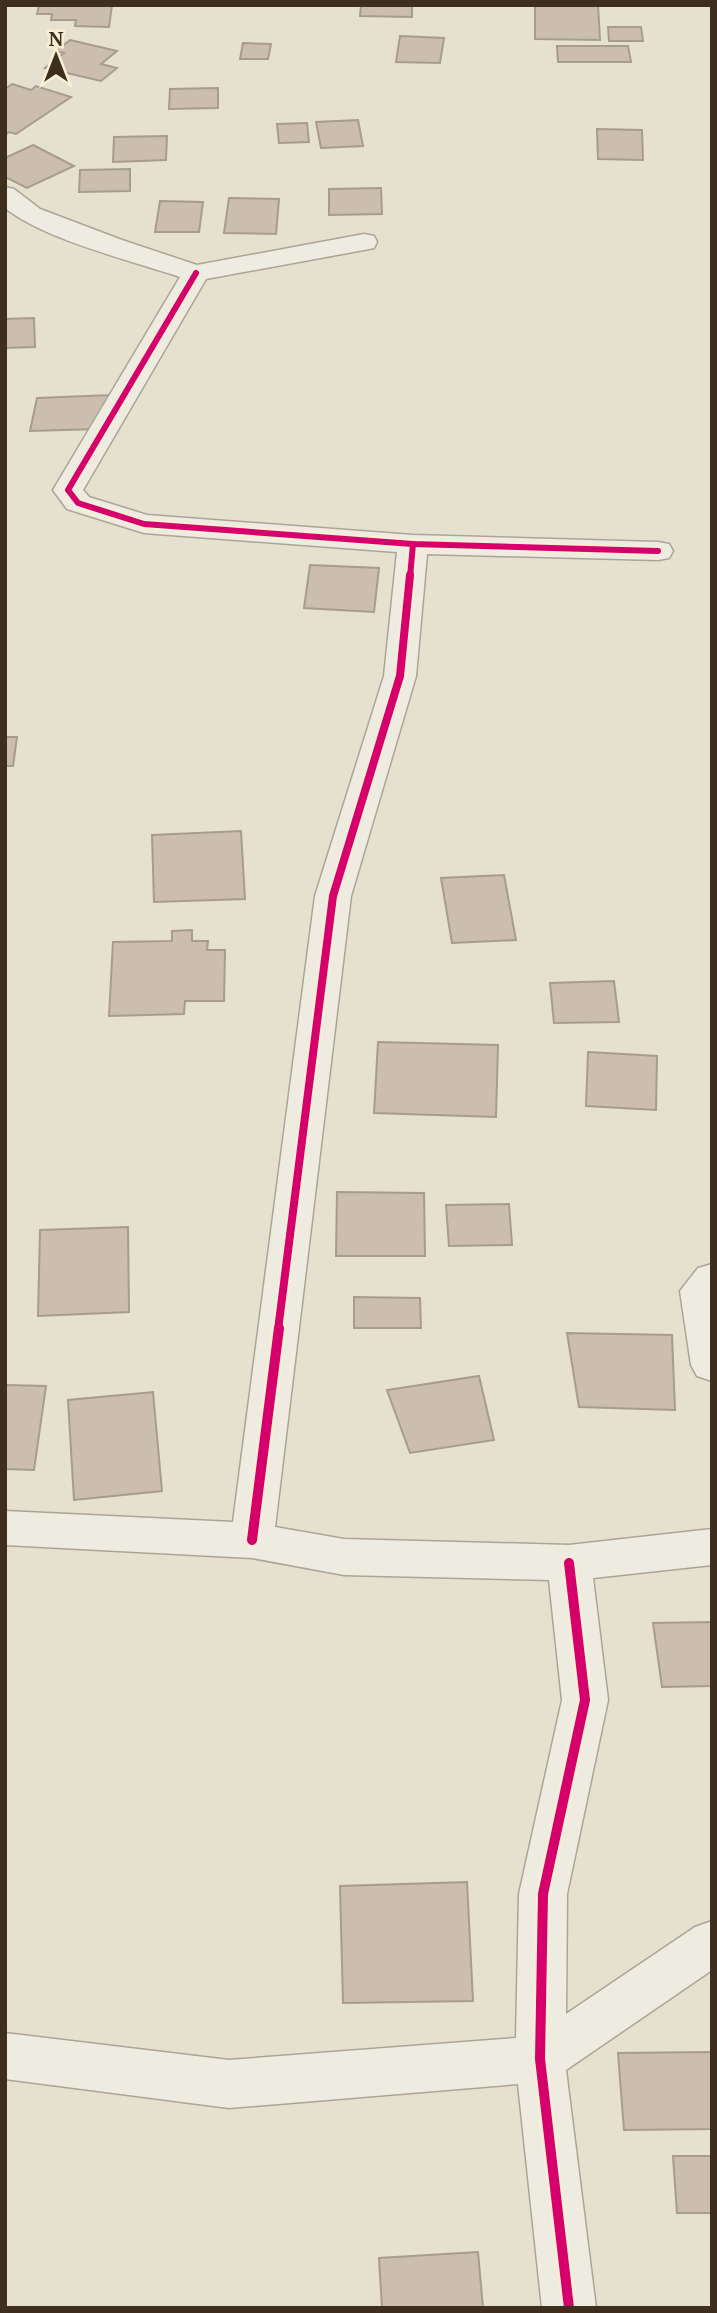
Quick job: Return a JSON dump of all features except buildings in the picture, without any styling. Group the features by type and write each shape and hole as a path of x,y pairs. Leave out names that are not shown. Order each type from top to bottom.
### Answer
{"street":[{"path":"5,195 31,215 112,246 196,273 364,243"},
{"path":"196,273 68,490 78,503 144,524 413,544 657,551"},
{"path":"252,1540 333,896 400,676 413,544"},
{"path":"712,1279 700,1291 712,1365"},
{"path":"5,1528 252,1540 344,1558 569,1563 712,1547"},
{"path":"569,1563 584,1700 543,1894 540,2059 569,2308"},
{"path":"5,2056 229,2084 540,2059 712,1943"}],"cycle path":[{"path":"196,273 68,490 78,503 144,524 413,544 658,551"},
{"path":"252,1540 333,896 400,676 413,544"},
{"path":"569,1563 585,1700 543,1894 540,2059 569,2308"}]}
